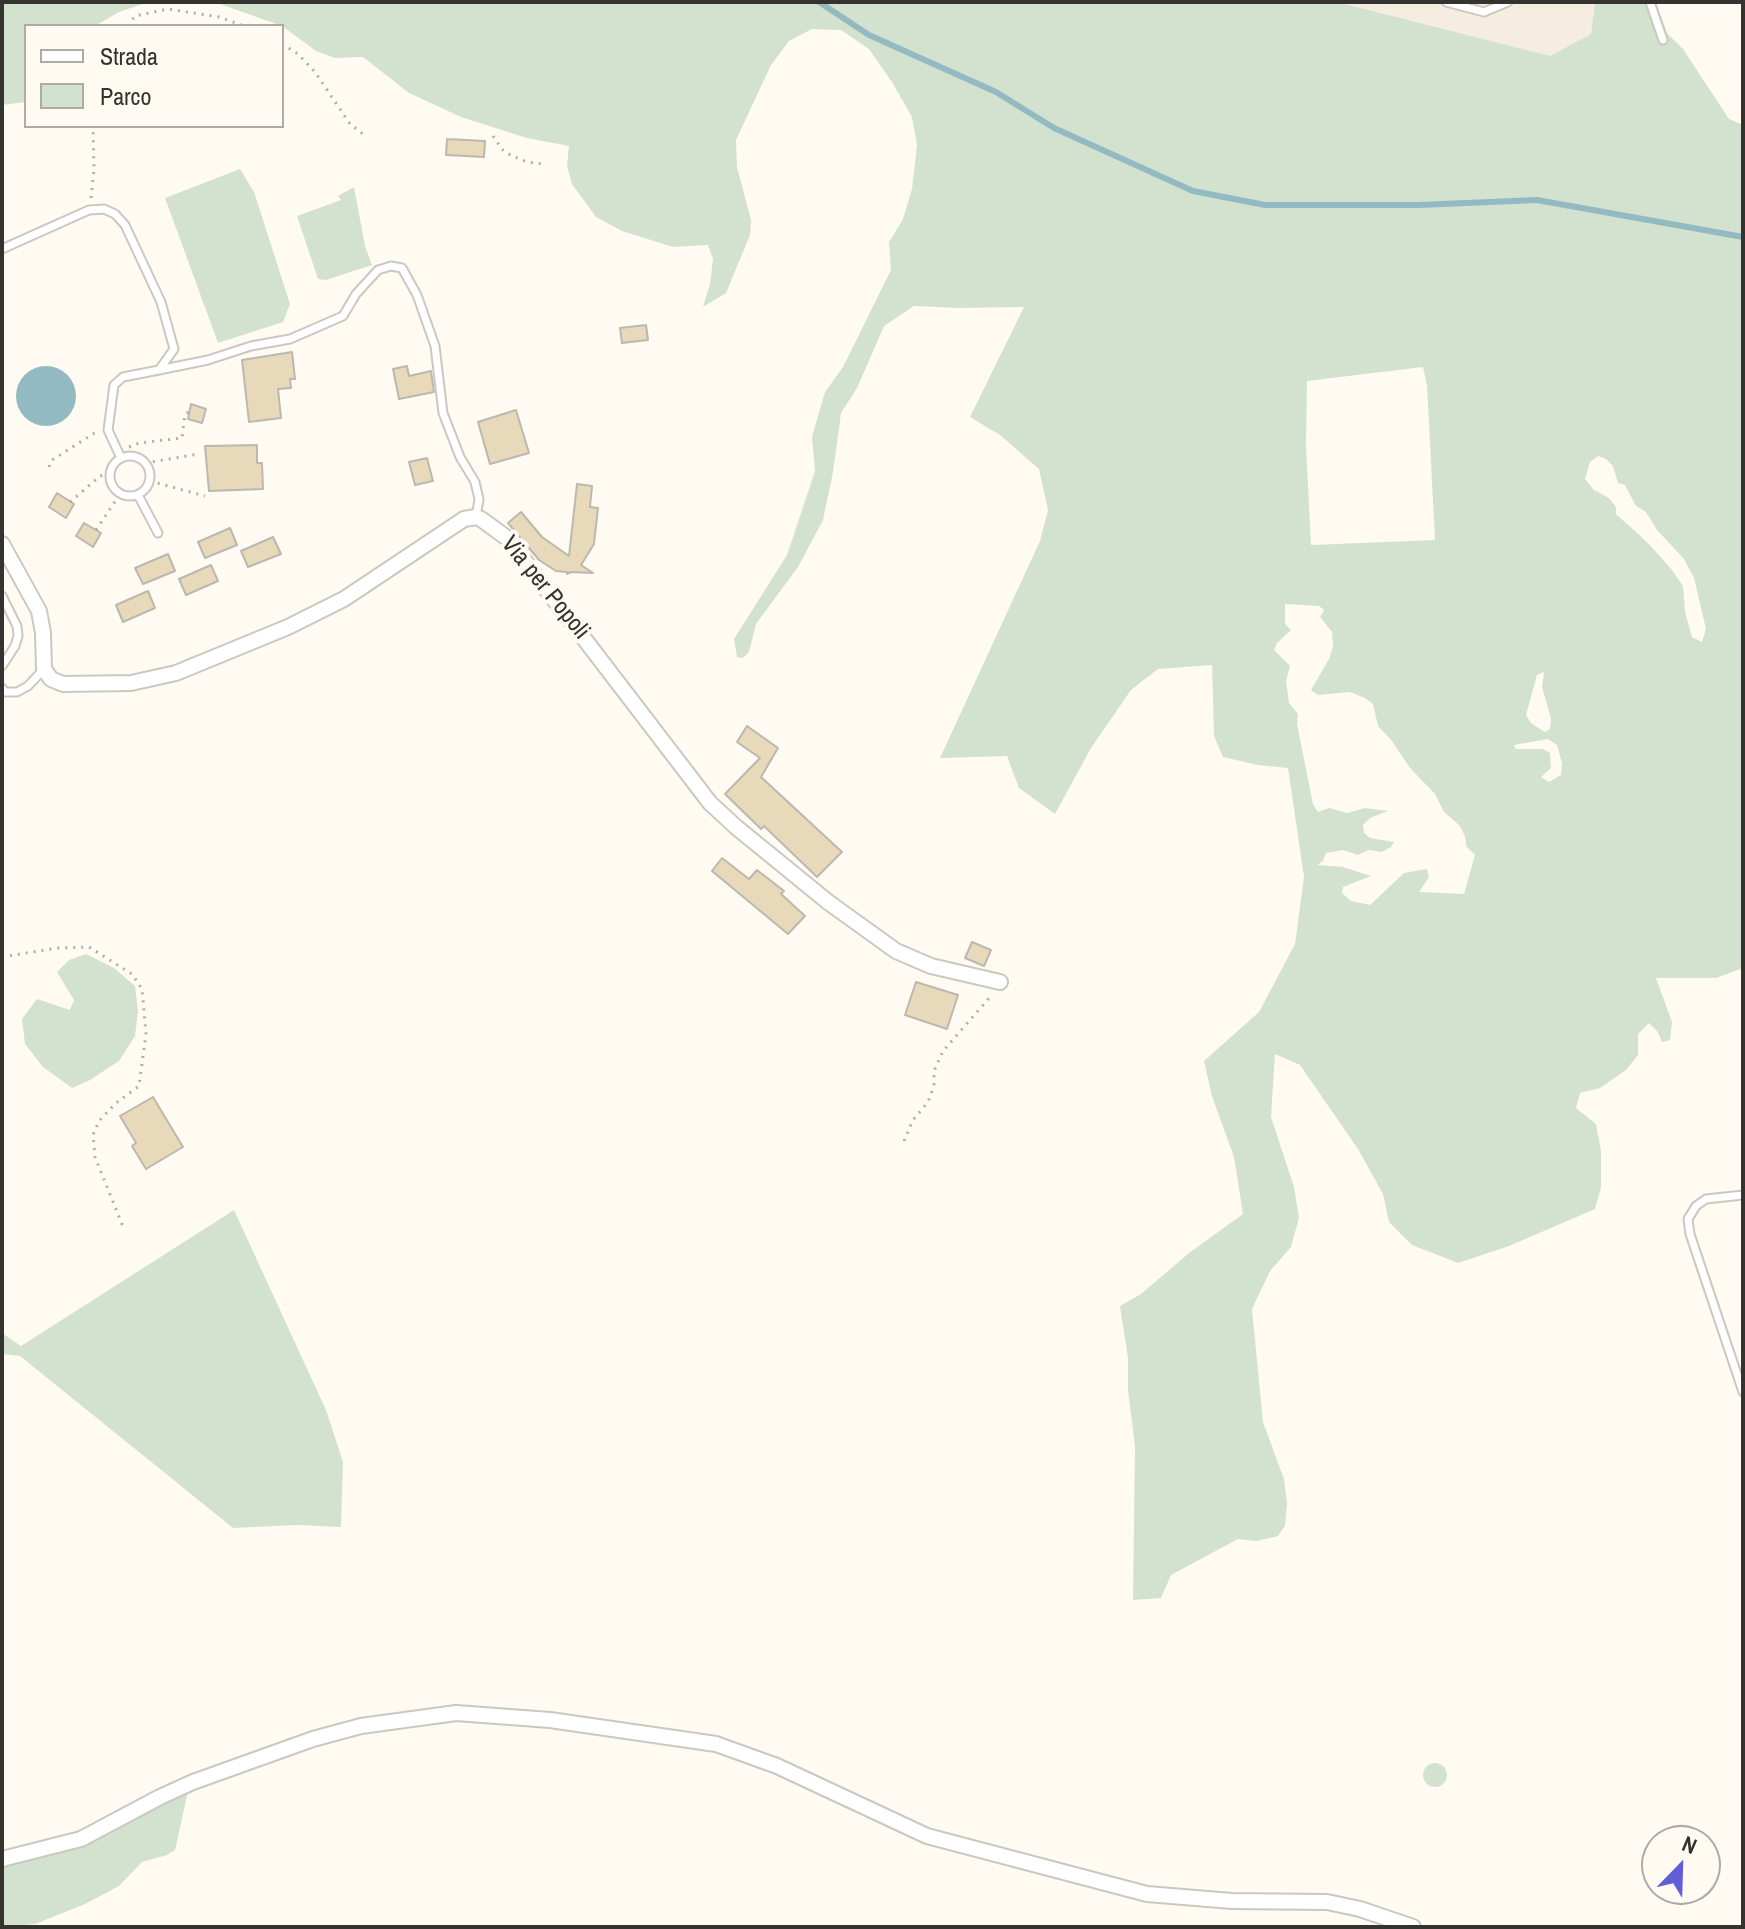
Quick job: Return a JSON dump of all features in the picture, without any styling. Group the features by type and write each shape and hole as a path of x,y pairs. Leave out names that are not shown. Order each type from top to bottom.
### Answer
{"street":[{"path":"2,544 39,611 44,669 51,679 63,684 131,683 176,673 245,646 344,599 464,519 476,517"},
{"name":"Via per Popoli","path":"476,517 507,538 710,803 736,827 828,902 896,951 931,966 1000,982"},
{"path":"2,1859 81,1839 193,1782 313,1739 361,1726 456,1713 550,1720 716,1744 777,1766 927,1836 1147,1894 1232,1901 1327,1902 1360,1909 1413,1927"}],"lane":[{"path":"1446,2 1484,12 1508,2"},
{"path":"1650,2 1663,40"},
{"path":"2,249 89,210 104,209 115,214 125,225 161,302 174,349 159,370"},
{"path":"120,455 108,430 114,385 123,377 290,339 343,316 356,294 378,270 391,266 402,268 417,295 435,346 443,413 460,457 475,482 479,499 476,517"},
{"path":"120,455 133,456 148,468 150,481 138,495 120,494 113,488 109,474 120,455"},
{"path":"138,495 158,533"},
{"path":"2,596 17,626 18,636 2,666"},
{"path":"3,691 17,692 28,686 44,669"},
{"path":"1743,1195 1706,1199 1696,1206 1688,1219 1690,1234 1743,1392"}],"path":[{"path":"129,24 135,16 168,9 219,17 238,24"},
{"path":"284,45 298,54 315,72 350,124 363,134"},
{"path":"89,210 94,170 93,128"},
{"path":"493,136 512,156 544,164"},
{"path":"120,455 139,443 182,438 185,414 189,412"},
{"path":"49,467 52,460 109,423"},
{"path":"145,463 199,454"},
{"path":"70,502 100,476 109,474"},
{"path":"150,481 205,496"},
{"path":"96,530 120,494"},
{"path":"2,957 57,948 89,947 132,974 142,989 146,1034 139,1086 99,1121 93,1135 95,1157 124,1229"},
{"path":"904,1141 913,1120 928,1102 934,1086 934,1071 943,1051 987,1003 1000,982"}],"shaded area":[{"path":"1337,2 1595,2 1591,34 1550,57"}],"green space":[{"path":"2,2 149,2 119,12 98,24 24,24 24,102 2,105"},
{"path":"192,2 1337,2 1550,56 1591,34 1595,2 1656,2 1667,33 1683,49 1729,119 1743,125 1743,968 1716,978 1656,978 1672,1022 1670,1040 1662,1042 1649,1023 1638,1034 1638,1055 1626,1070 1600,1088 1580,1093 1576,1108 1596,1124 1601,1151 1601,1187 1595,1209 1509,1246 1458,1263 1412,1245 1389,1222 1383,1194 1358,1149 1300,1065 1275,1054 1271,1117 1294,1187 1299,1218 1291,1247 1270,1271 1252,1309 1263,1422 1284,1479 1287,1503 1285,1526 1278,1536 1257,1541 1238,1539 1171,1575 1161,1598 1133,1600 1135,1446 1128,1390 1128,1358 1120,1306 1141,1294 1189,1253 1243,1214 1234,1157 1212,1096 1204,1061 1259,1012 1295,944 1304,877 1288,768 1223,757 1214,736 1212,665 1158,669 1131,690 1091,748 1055,814 1019,788 1007,756 940,758 1040,541 1048,510 1039,469 1000,435 970,417 1024,307 914,306 884,326 857,388 841,413 823,520 798,567 756,624 749,652 743,658 737,657 734,639 787,555 815,471 812,437 825,392 843,367 891,270 889,242 903,219 912,189 917,145 912,117 892,82 869,49 841,30 812,29 789,41 771,65 736,140 737,167 751,220 750,235 726,293 703,307 713,259 708,245 673,247 622,231 596,217 572,184 567,166 569,146 527,138 461,117 409,93 363,57 335,58 316,51 284,27 284,24 220,4","holes":["1423,367 1427,386 1435,540 1311,545 1306,445 1307,381","1598,456 1613,466 1618,483 1625,485 1636,506 1646,512 1657,530 1684,559 1694,578 1706,629 1702,642 1692,637 1685,612 1683,586 1672,570 1616,514 1616,507 1609,498 1594,490 1585,479 1590,462","1285,604 1319,606 1324,610 1320,617 1332,632 1333,647 1311,690 1318,695 1350,692 1373,704 1378,726 1410,768 1435,794 1444,812 1459,825 1466,846 1475,855 1464,894 1419,892 1429,877 1427,869 1404,873 1370,905 1351,901 1342,893 1343,887 1371,876 1343,867 1317,865 1326,853 1343,850 1358,855 1369,850 1382,852 1394,842 1370,838 1364,833 1363,825 1370,818 1388,811 1365,808 1347,813 1329,808 1318,812 1313,804 1297,724 1298,714 1289,703 1286,681 1290,666 1274,650 1291,630 1285,624","1544,672 1542,687 1551,718 1550,729 1545,732 1531,723 1526,715 1537,675","1548,739 1557,745 1562,763 1561,775 1549,782 1541,777 1551,768 1550,753 1543,749 1516,749 1514,745"]},
{"path":"240,169 254,192 290,304 283,322 218,343 165,198"},
{"path":"354,187 365,246 372,265 326,280 318,279 297,216 341,200 338,196"},
{"path":"86,954 114,968 135,986 138,1011 135,1036 119,1061 72,1088 43,1067 25,1044 22,1019 37,999 70,1010 74,1000 57,972 69,960"},
{"path":"234,1210 326,1410 343,1462 341,1527 297,1525 233,1528 20,1356 2,1354 2,1333 21,1346"},
{"path":"1430,1763 1440,1763 1447,1770 1447,1780 1440,1787 1430,1787 1423,1780 1423,1770"},
{"path":"188,1791 175,1850 142,1862 119,1886 85,1904 35,1924 2,1927 2,1862"}],"water":[{"path":"46,366 58,368 67,375 74,384 74,408 67,417 58,424 46,426 34,424 25,417 18,408 16,396 18,384 25,375 34,368"}],"building":[{"path":"447,139 485,141 484,157 446,155"},
{"path":"646,325 648,340 622,343 620,328"},
{"path":"292,352 295,379 290,379 291,388 278,389 281,418 249,422 242,360"},
{"path":"407,366 409,376 431,371 434,392 399,399 393,369"},
{"path":"191,404 206,409 202,423 188,419"},
{"path":"516,410 529,453 490,464 478,422"},
{"path":"257,445 257,463 262,463 263,489 209,491 205,446"},
{"path":"427,458 433,481 415,485 409,462"},
{"path":"577,484 592,486 590,507 598,508 594,544 581,565 593,573 567,574 539,560 508,523 521,512 542,537 569,556"},
{"path":"57,493 74,504 66,518 49,507"},
{"path":"84,523 101,533 93,547 76,536"},
{"path":"230,528 237,545 205,558 198,542"},
{"path":"273,537 281,554 248,567 241,551"},
{"path":"168,554 175,571 143,584 135,568"},
{"path":"211,565 218,581 186,595 179,579"},
{"path":"148,591 155,608 123,622 116,605"},
{"path":"747,726 778,748 761,777 842,852 817,877 725,794 760,758 737,742"},
{"path":"722,858 749,879 757,870 784,891 781,894 805,916 788,934 712,871"},
{"path":"972,942 991,950 984,966 965,958"},
{"path":"916,982 958,995 947,1029 905,1015"},
{"path":"153,1097 183,1147 146,1169 132,1146 136,1143 120,1116"}],"waterway":[{"path":"819,2 869,35 996,92 1054,128 1193,191 1265,205 1419,205 1537,200 1743,237"}]}
